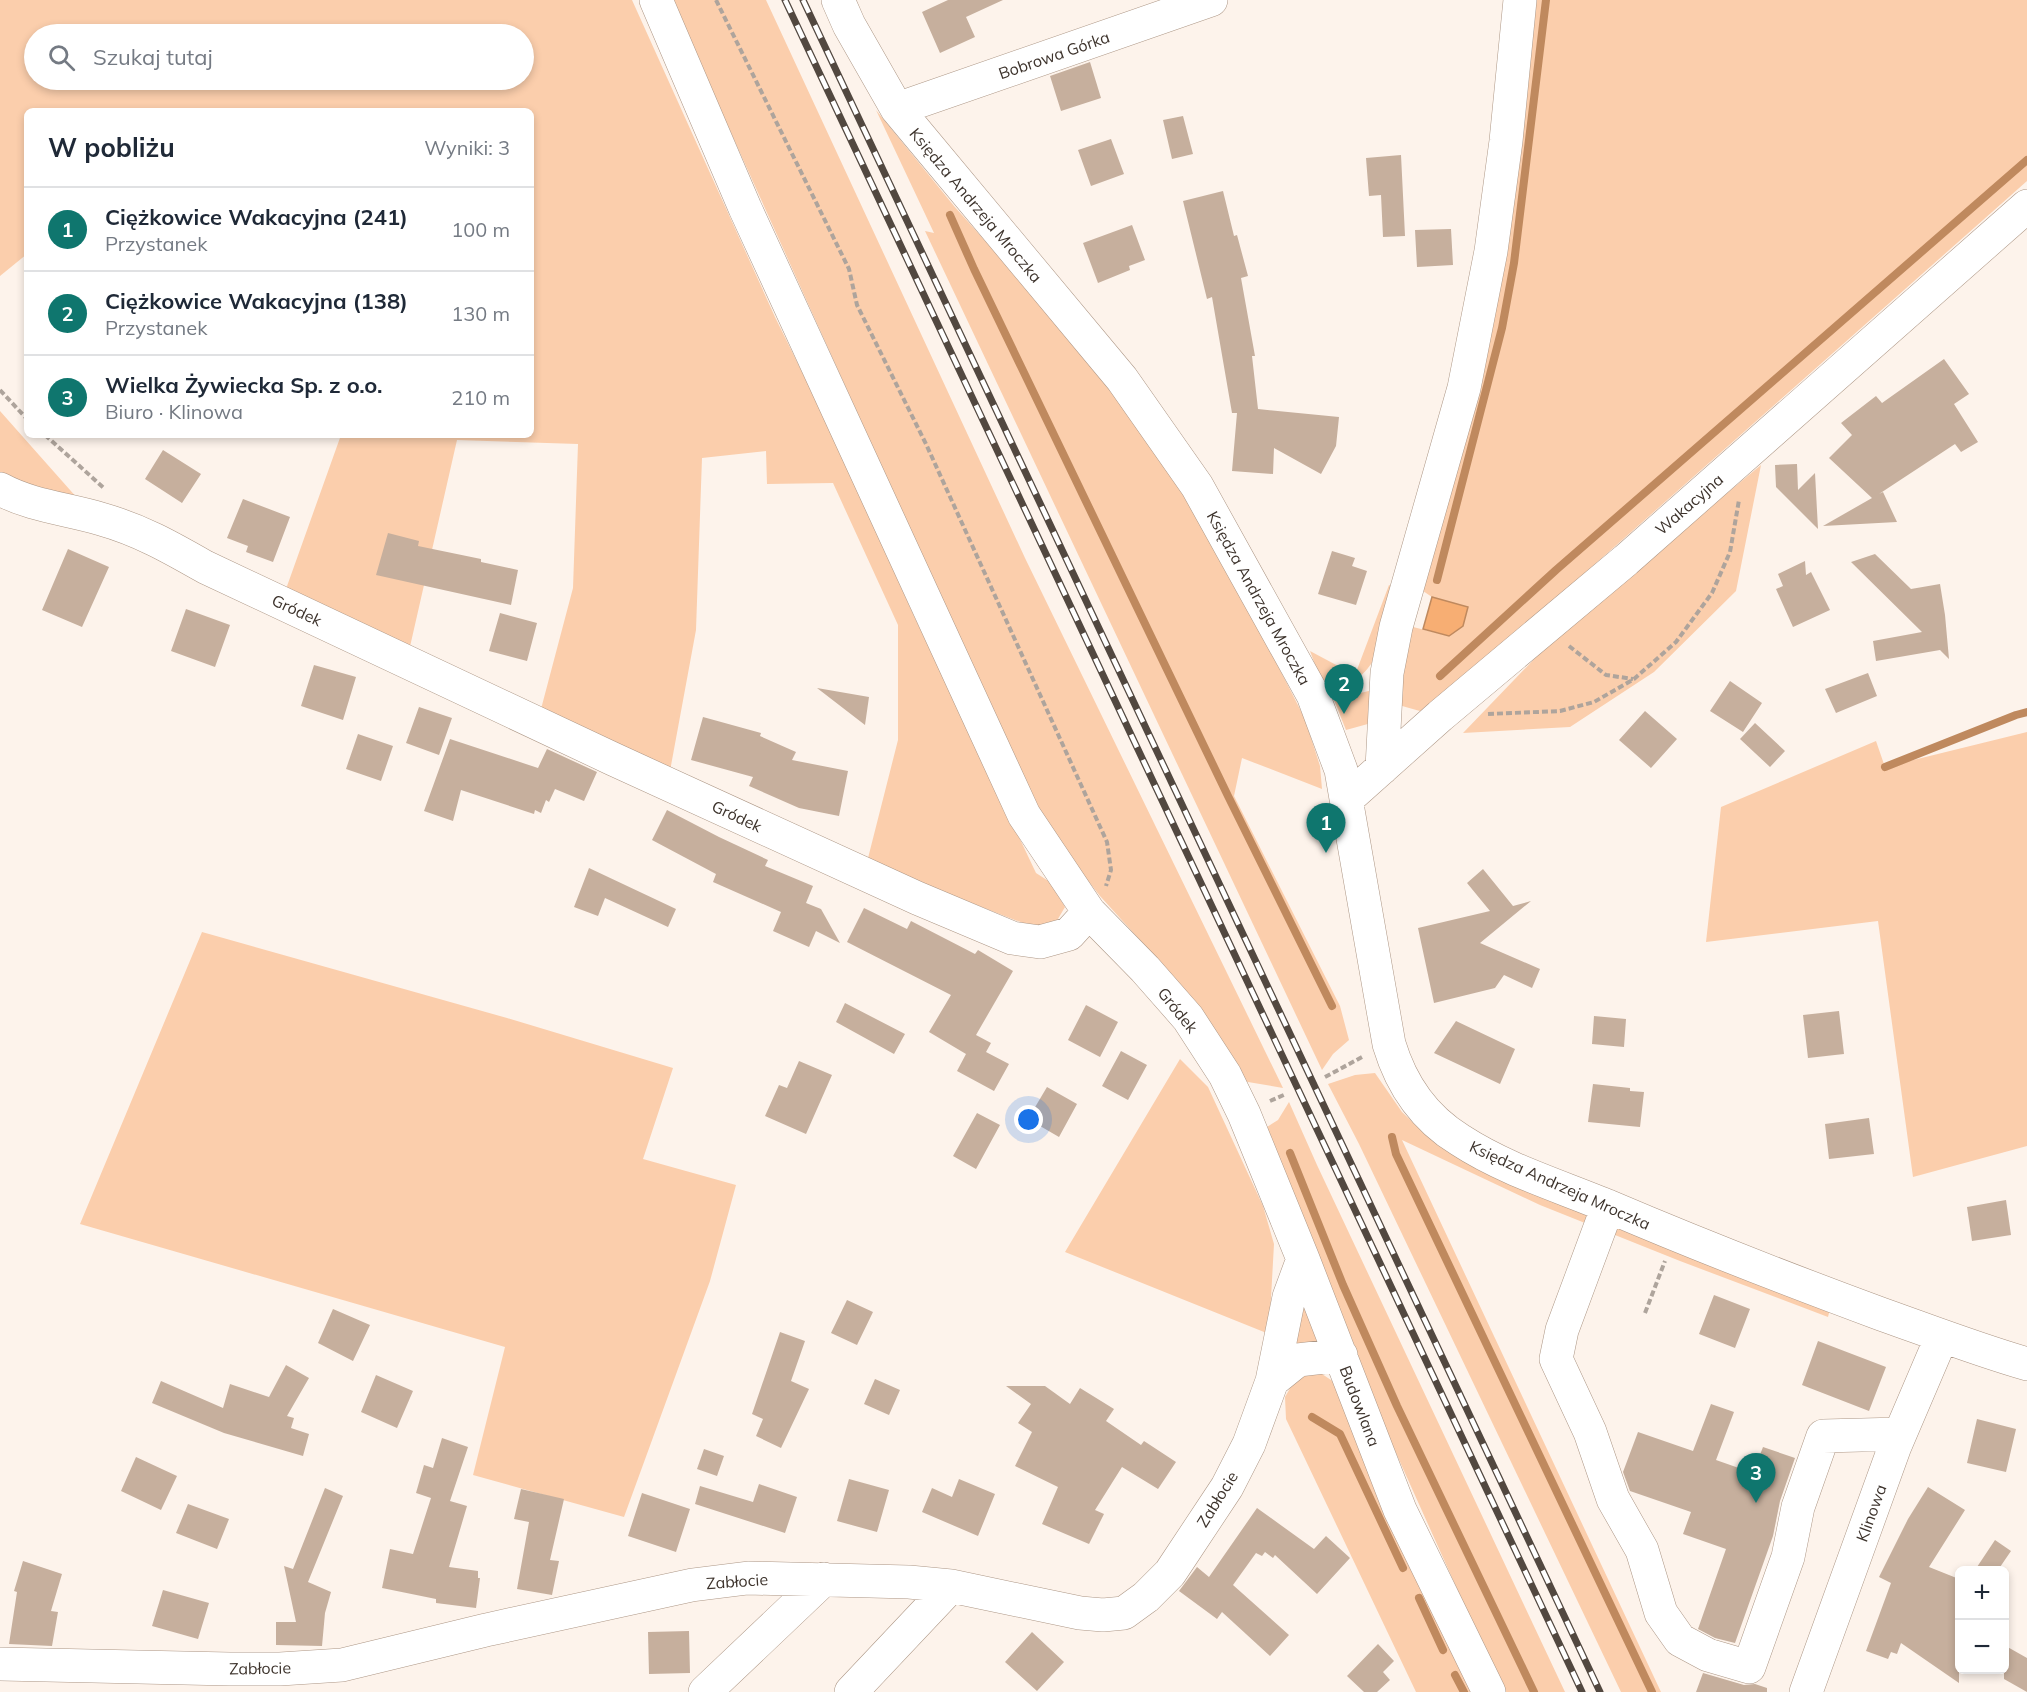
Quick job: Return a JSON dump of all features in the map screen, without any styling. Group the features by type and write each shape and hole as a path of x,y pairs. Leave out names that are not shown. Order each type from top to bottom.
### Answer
{"street":[{"path":"656,0 745,208 1024,815 1089,912"},
{"name":"Księdza Andrzeja Mroczka","path":"838,0 849,25 897,109 1122,379 1197,486 1313,695 1341,770 1389,1044 1403,1082 1416,1101 1436,1122 1459,1140 1516,1169 1674,1235 1942,1336 2027,1364"},
{"name":"Bobrowa Górka","path":"897,109 1211,0"},
{"path":"1382,768 1387,673 1396,627 1464,388 1491,250 1506,141 1520,0"},
{"name":"Wakacyjna","path":"1347,799 2027,206"},
{"name":"Gródek","path":"0,489 48,506 102,519 155,537 205,567 602,754 917,898 1012,938 1040,942 1069,934 1089,912 1145,969 1188,1018 1225,1075 1244,1114"},
{"name":"Budowlana","path":"1244,1114 1304,1259 1400,1510 1489,1692"},
{"path":"1608,1206 1562,1330 1556,1359 1590,1432 1613,1499 1642,1550 1661,1613 1680,1640 1708,1655 1749,1667 1788,1557 1798,1507 1823,1436 1900,1434"},
{"name":"Zabłocie","path":"0,1664 230,1669 342,1665 486,1630 692,1585 748,1578 909,1582 951,1586 1080,1613 1103,1615 1124,1613 1146,1597 1170,1573 1227,1487 1250,1444 1272,1381 1289,1297 1304,1259"},
{"name":"Klinowa","path":"1806,1692 1900,1434 1942,1336"},
{"path":"1272,1381 1298,1360 1341,1355"},
{"path":"705,1692 824,1579"},
{"path":"851,1692 951,1586"}],"path":[{"path":"716,0 849,268 856,305 926,444 1107,842 1111,870 1106,888 1089,912"},
{"path":"0,390 24,416"},
{"path":"1440,716 1560,711 1594,702 1634,679 1676,642 1712,593 1730,552 1745,454"},
{"path":"1544,629 1606,675 1634,679"},
{"path":"1325,1077 1389,1044"},
{"path":"1645,1312 1674,1235"}],"shaded area":[{"path":"0,0 632,0 775,317 830,429 914,616 1036,873 1050,882 1065,907 1055,924 1033,927 867,862 898,740 898,625 833,483 767,484 766,451 702,458 696,630 670,771 541,709 573,588 578,444 457,440 409,651 286,589 340,438 534,438 534,108 24,108 24,256 0,276"},
{"path":"671,0 766,0 1025,558 1283,1088 1242,1081 1168,971 1100,896 1064,850 1032,800"},
{"path":"1534,0 2027,0 2027,181 1427,713 1395,704 1409,626 1449,636 1468,608 1432,597 1420,589"},
{"path":"876,110 954,206 1052,316 1155,445 1252,615 1305,719 1320,766 1322,789 1242,758 1234,796 1340,1006 1349,1040 1333,1054 1322,1070 925,231 934,233"},
{"path":"0,411 78,499 0,475"},
{"path":"1761,465 1736,591 1654,672 1570,727 1463,733 1541,652 1633,571"},
{"path":"1389,585 1398,588 1387,629 1375,658 1358,678 1337,684 1325,681 1310,651 1355,675"},
{"path":"1432,597 1468,607 1463,626 1449,636 1423,629"},
{"path":"1376,689 1375,722 1346,730 1334,700"},
{"path":"2027,732 2027,1146 1913,1177 1878,921 1706,942 1721,807 1876,741 1885,767"},
{"path":"202,932 507,1018 673,1068 643,1159 736,1185 710,1281 624,1517 473,1475 505,1347 80,1224"},
{"path":"1180,1059 1208,1087 1263,1206 1274,1244 1269,1334 1065,1252"},
{"path":"1375,1073 1402,1112 1427,1136 1830,1309 1828,1317 1680,1261 1540,1205 1402,1140 1661,1692 1621,1692 1359,1144 1328,1084 1355,1075"},
{"path":"1289,1102 1565,1692 1505,1692 1467,1611 1365,1384 1267,1127 1278,1120"},
{"path":"1304,1305 1319,1342 1293,1347"},
{"path":"1319,1372 1337,1384 1478,1692 1416,1692 1286,1419 1285,1397 1297,1376"}],"building":[{"path":"948,0 1003,0 966,17 975,37 940,53 922,12"},
{"path":"1090,62 1101,98 1061,111 1050,76"},
{"path":"1183,116 1193,154 1172,159 1163,120"},
{"path":"1111,139 1124,174 1091,186 1078,150"},
{"path":"1401,155 1405,236 1383,237 1381,195 1369,196 1366,158"},
{"path":"1223,191 1234,236 1237,235 1248,276 1241,278 1255,356 1252,356 1258,409 1339,417 1336,446 1321,474 1274,448 1273,474 1232,471 1237,413 1232,413 1212,297 1207,299 1183,201"},
{"path":"1132,225 1145,260 1129,266 1130,270 1098,283 1083,243"},
{"path":"1451,229 1453,265 1417,267 1415,230"},
{"path":"1944,359 1969,394 1954,404 1978,442 1961,452 1955,444 1879,494 1883,492 1897,522 1823,526 1872,498 1829,458 1852,435 1841,423 1876,396 1882,403"},
{"path":"163,450 201,474 182,503 145,479"},
{"path":"1797,464 1798,490 1815,473 1818,529 1776,487 1775,465"},
{"path":"243,499 290,517 273,562 246,552 248,546 227,538"},
{"path":"388,533 419,541 418,546 481,559 481,562 518,570 511,605 376,575"},
{"path":"68,549 109,567 82,627 42,610"},
{"path":"1332,551 1355,558 1352,566 1367,571 1356,605 1318,594"},
{"path":"1875,554 1911,589 1940,584 1949,659 1940,650 1876,661 1873,641 1922,632 1851,562"},
{"path":"1805,561 1806,575 1811,572 1830,610 1793,627 1776,589 1783,586 1778,574"},
{"path":"186,609 230,625 215,667 171,651"},
{"path":"500,613 537,623 527,661 489,651"},
{"path":"314,665 356,677 343,720 301,706"},
{"path":"1868,673 1877,696 1836,713 1825,689"},
{"path":"1730,681 1762,703 1743,732 1710,711"},
{"path":"817,688 869,697 865,725"},
{"path":"419,707 452,718 439,755 406,743"},
{"path":"1645,711 1677,739 1651,768 1619,740"},
{"path":"703,717 761,733 760,736 796,752 792,760 848,771 839,816 799,808 749,786 753,777 691,760"},
{"path":"1755,723 1785,751 1770,767 1740,739"},
{"path":"358,734 393,746 381,781 346,769"},
{"path":"450,739 538,768 547,749 597,772 584,801 555,789 549,802 546,800 541,813 535,810 534,814 461,790 453,821 424,811"},
{"path":"667,810 768,860 765,866 813,886 806,903 821,909 840,943 816,931 809,947 773,931 781,912 713,882 716,874 652,840"},
{"path":"589,868 676,909 668,927 605,898 598,916 574,907"},
{"path":"1483,869 1513,906 1531,901 1480,943 1540,969 1532,988 1504,975 1495,988 1434,1003 1418,928 1490,911 1467,883"},
{"path":"864,908 907,929 911,921 975,954 978,950 1013,971 976,1035 991,1043 986,1052 1009,1064 994,1091 957,1071 966,1054 929,1032 951,995 847,942"},
{"path":"845,1003 905,1034 894,1054 836,1022"},
{"path":"1086,1005 1118,1022 1100,1057 1068,1040"},
{"path":"1839,1011 1844,1054 1808,1058 1803,1015"},
{"path":"1594,1016 1626,1019 1624,1047 1592,1044"},
{"path":"1456,1021 1515,1049 1500,1084 1434,1053"},
{"path":"1121,1051 1147,1065 1128,1100 1102,1086"},
{"path":"799,1061 832,1075 806,1134 765,1116 779,1085 787,1088"},
{"path":"1593,1084 1644,1092 1640,1127 1588,1122"},
{"path":"1047,1087 1077,1104 1059,1137 1028,1119"},
{"path":"977,1113 1000,1125 976,1169 953,1156"},
{"path":"1869,1118 1874,1154 1829,1159 1825,1124"},
{"path":"2006,1200 2011,1235 1972,1241 1967,1207"},
{"path":"1714,1295 1750,1309 1735,1348 1699,1334"},
{"path":"847,1300 873,1312 857,1345 831,1333"},
{"path":"333,1309 370,1325 353,1361 318,1343"},
{"path":"780,1332 805,1341 791,1381 809,1389 781,1448 756,1436 763,1419 752,1414"},
{"path":"1818,1341 1886,1367 1869,1411 1802,1385"},
{"path":"286,1365 309,1378 287,1416 294,1418 291,1428 309,1434 303,1456 224,1433 152,1403 161,1381 223,1408 230,1384 269,1397"},
{"path":"376,1375 413,1391 397,1428 361,1412"},
{"path":"875,1379 900,1390 889,1415 864,1404"},
{"path":"1006,1386 1045,1386 1070,1404 1080,1388 1114,1409 1106,1421 1141,1445 1144,1441 1176,1462 1158,1489 1122,1467 1095,1510 1104,1514 1089,1544 1042,1524 1058,1487 1015,1466 1032,1432 1018,1423 1031,1404"},
{"path":"1711,1404 1734,1412 1716,1460 1753,1473 1763,1447 1795,1458 1780,1501 1773,1536 1735,1643 1715,1638 1698,1629 1726,1549 1683,1534 1691,1512 1630,1491 1623,1472 1638,1432 1693,1451"},
{"path":"1977,1419 2016,1429 2006,1472 1967,1463"},
{"path":"442,1438 468,1447 450,1501 467,1506 449,1567 478,1571 478,1578 480,1578 476,1608 436,1603 436,1599 382,1588 390,1549 413,1554 431,1498 416,1493 424,1465 433,1468"},
{"path":"704,1449 724,1456 717,1476 697,1469"},
{"path":"136,1457 177,1476 161,1510 121,1491"},
{"path":"849,1479 889,1490 877,1532 837,1521"},
{"path":"959,1479 995,1494 978,1536 922,1512 932,1488 952,1497"},
{"path":"759,1484 797,1497 785,1533 695,1504 700,1486 753,1502"},
{"path":"1928,1487 1965,1510 1929,1567 1955,1577 1955,1674 1959,1674 1959,1683 1901,1643 1897,1654 1891,1652 1888,1659 1866,1651 1891,1583 1879,1577 1908,1519"},
{"path":"325,1488 343,1496 308,1582 331,1592 325,1613 322,1646 276,1645 276,1622 296,1622 284,1566 293,1569"},
{"path":"521,1489 564,1499 550,1560 559,1561 552,1595 517,1589 529,1522 514,1519"},
{"path":"642,1493 690,1509 676,1552 628,1536"},
{"path":"188,1504 229,1519 217,1549 176,1533"},
{"path":"1257,1508 1314,1549 1326,1536 1350,1558 1317,1594 1275,1555 1273,1558 1265,1552 1262,1556 1256,1553 1233,1585 1289,1635 1270,1656 1222,1612 1217,1619 1179,1591 1197,1567 1209,1577"},
{"path":"1995,1540 2011,1551 2001,1566 1978,1566"},
{"path":"23,1561 62,1574 51,1611 58,1612 52,1646 9,1644 17,1592 14,1591"},
{"path":"163,1590 209,1603 198,1639 152,1626"},
{"path":"689,1631 690,1673 649,1674 648,1632"},
{"path":"1032,1632 1064,1662 1037,1691 1005,1662"},
{"path":"1378,1644 1394,1661 1383,1672 1390,1680 1377,1692 1364,1692 1347,1676"},
{"path":"2009,1648 2027,1658 2027,1692 2004,1679 2004,1674 2009,1674"},
{"path":"1703,1673 1744,1685 1755,1684 1767,1688 1767,1692 1696,1692"}],"waterway":[{"path":"1437,580 1502,328 1514,263 1546,0"},
{"path":"1440,676 1556,570 2027,160"},
{"path":"950,215 1228,796 1332,1006"},
{"path":"1885,767 2027,712"},
{"path":"1392,1137 1396,1154 1652,1692"},
{"path":"1290,1153 1343,1285 1397,1406 1534,1692"},
{"path":"1312,1417 1340,1434 1403,1568"},
{"path":"1419,1598 1443,1650"},
{"path":"1455,1675 1464,1692"}],"railway":[{"path":"785,0 1582,1692"},
{"path":"803,0 1600,1692"}],"place":[{"name":"Ciężkowice Wakacyjna (138)","path":"1344,714"},
{"name":"Ciężkowice Wakacyjna (241)","path":"1326,853"},
{"name":"Wielka Żywiecka Sp. z o.o.","path":"1756,1503"}]}
